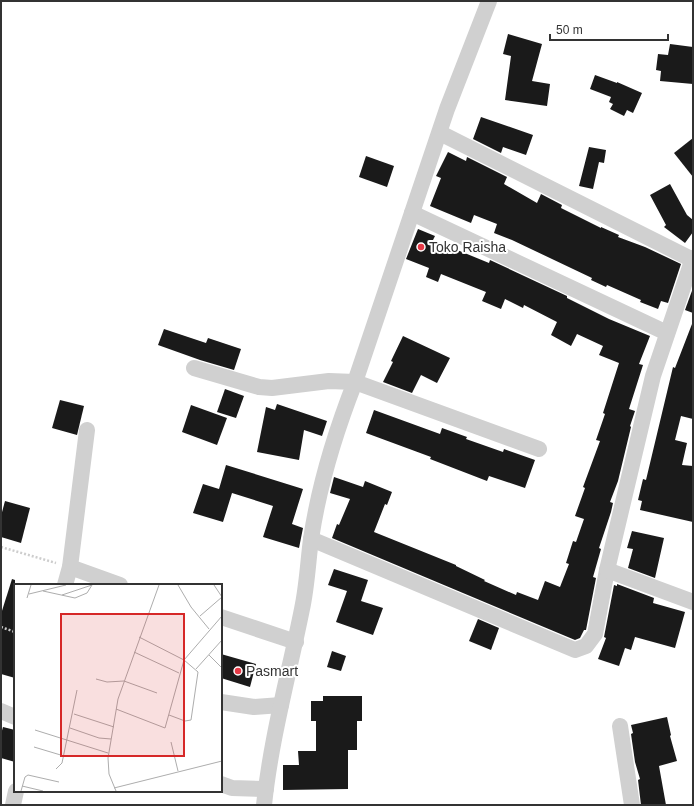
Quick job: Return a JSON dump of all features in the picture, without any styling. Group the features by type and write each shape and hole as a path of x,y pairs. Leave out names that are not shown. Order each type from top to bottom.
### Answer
{"street":[{"path":"222,784 265,797 271,751 296,642 305,593 311,539 323,480 341,419 355,382 447,110 489,1"},
{"path":"311,539 575,650 586,646 595,634 607,570 653,376 693,259 440,133"},
{"path":"412,213 667,333"},
{"path":"194,368 259,387 272,388 329,381 355,382 539,449"},
{"path":"66,584 70,567 87,430"},
{"path":"70,567 117,584"},
{"path":"607,570 693,602"},
{"path":"222,617 296,642"},
{"path":"222,702 254,707 281,705"},
{"path":"1,711 14,717"},
{"path":"620,726 632,805"}],"path":[{"path":"1,547 70,567"},
{"path":"1,627 14,632"}],"building":[{"path":"508,34 542,44 532,81 550,84 547,106 505,100 511,56 503,54"},
{"path":"670,44 693,47 693,84 660,81 661,71 656,70 658,54 668,55"},
{"path":"595,75 617,82 642,93 633,113 627,110 624,116 610,109 613,104 609,102 611,97 590,89"},
{"path":"481,117 533,135 526,155 503,147 501,153 473,139"},
{"path":"693,138 693,177 674,153"},
{"path":"589,147 606,150 604,163 599,162 593,189 579,186"},
{"path":"448,152 466,161 467,157 507,177 504,184 537,203 541,194 562,205 561,208 601,228 619,235 618,237 645,247 681,264 668,303 661,301 658,309 640,302 641,300 607,285 606,287 591,280 592,278 494,233 497,224 474,215 471,223 430,206 441,178 436,176"},
{"path":"366,156 394,166 387,187 359,177"},
{"path":"670,184 687,215 693,220 693,232 685,243 664,227 666,225 650,195"},
{"path":"418,229 435,236 433,240 489,263 490,260 567,296 567,298 609,319 650,336 639,364 643,365 629,409 635,411 630,426 618,481 610,502 613,503 611,512 599,548 601,549 593,577 596,578 586,630 584,630 580,638 575,640 332,538 337,524 339,525 350,499 330,493 334,477 363,487 365,481 392,492 387,505 385,504 374,532 456,565 485,580 484,581 516,595 517,592 538,600 545,581 560,587 569,564 566,563 573,541 576,542 584,519 575,516 585,488 583,487 600,441 596,440 619,363 599,355 603,346 577,334 571,346 551,335 557,322 524,305 523,308 505,299 501,309 482,301 486,292 441,274 438,282 426,277 429,268 406,259"},
{"path":"693,288 693,313 685,310"},
{"path":"692,324 693,419 681,416 675,440 687,443 682,465 693,466 693,522 640,510 642,501 638,500 643,479 646,480 673,367 675,368"},
{"path":"164,329 206,343 208,338 241,349 234,370 158,345"},
{"path":"403,336 450,358 437,383 421,375 412,393 383,382"},
{"path":"225,389 244,396 236,418 217,412"},
{"path":"60,400 84,406 77,435 52,428"},
{"path":"277,404 327,421 322,436 304,430 299,460 257,452 266,407 275,410"},
{"path":"191,405 227,418 217,445 182,432"},
{"path":"374,410 440,434 442,428 467,437 466,439 503,452 504,449 535,460 525,488 489,476 487,481 430,459 431,457 366,433"},
{"path":"226,465 303,489 292,524 303,528 299,548 263,537 273,506 232,493 223,522 193,513 203,484 219,489"},
{"path":"5,501 30,508 21,543 1,537 1,516"},
{"path":"632,531 664,538 655,578 628,568 633,549 627,548"},
{"path":"334,569 368,580 361,601 383,608 373,635 336,622 347,591 328,585"},
{"path":"12,579 15,580 14,678 1,674 1,614"},
{"path":"617,584 654,598 653,603 685,612 675,648 635,637 631,650 625,648 619,666 598,659 606,638 604,637 614,585 617,586"},
{"path":"478,619 499,628 491,650 469,641"},
{"path":"332,651 346,656 341,671 327,667"},
{"name":"Pasmart","path":"222,654 256,664 250,687 222,678"},
{"path":"323,696 362,696 362,721 357,721 357,750 348,750 348,789 283,790 283,765 299,765 298,751 316,751 316,721 311,721 311,701 323,701"},
{"path":"667,717 670,736 677,761 659,766 666,805 641,805 638,780 640,779 635,762 631,725"},
{"path":"3,727 14,730 14,762 1,758 1,734"}],"place":[{"name":"Toko Raisha","path":"421,247"},
{"name":"Pasmart","path":"238,671"}]}
